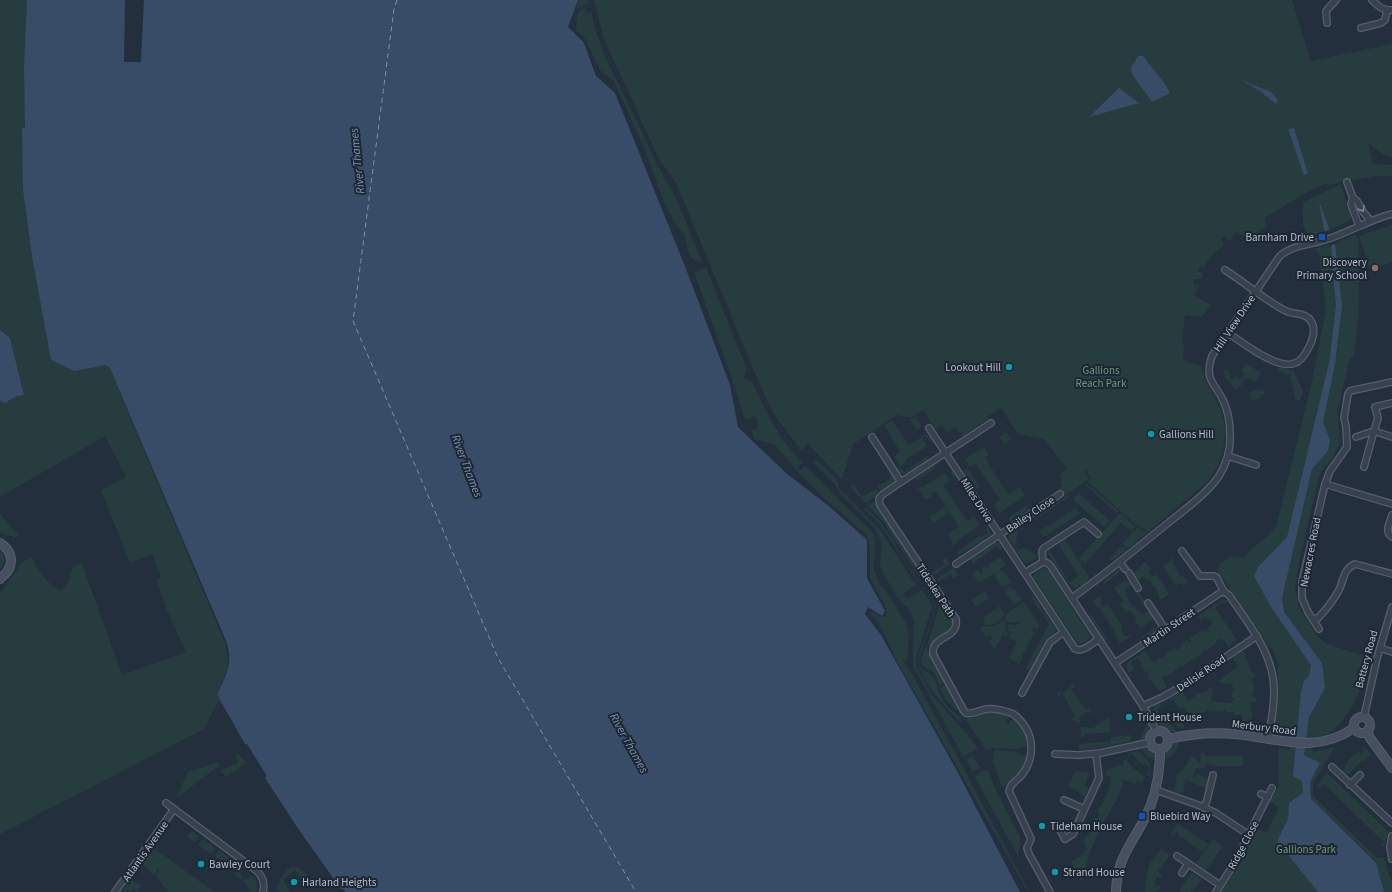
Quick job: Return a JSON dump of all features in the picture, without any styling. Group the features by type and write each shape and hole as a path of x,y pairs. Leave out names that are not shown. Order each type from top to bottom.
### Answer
{"street":[{"path":"1327,22 1326,11 1336,0"},
{"path":"1361,28 1381,23 1385,20 1390,10 1381,8 1372,0"},
{"path":"1347,182 1353,198 1357,201 1371,221"},
{"path":"1353,198 1351,204 1358,226 1392,214"},
{"name":"Hill View Drive","path":"1072,598 1099,579 1204,493 1219,475 1228,456 1230,422 1224,402 1210,378 1208,370 1209,365 1212,356 1279,256 1291,249 1326,240 1358,226"},
{"path":"1225,270 1287,311 1302,314 1310,320 1314,332 1310,346 1305,354 1299,361 1288,365 1264,357 1228,333"},
{"name":"Newacres Road","path":"1319,629 1308,612 1302,598 1302,582 1325,484 1330,471 1348,447 1344,418 1348,394 1350,391 1392,382"},
{"path":"1364,467 1378,418 1376,407 1392,404"},
{"path":"872,437 901,482 991,423"},
{"name":"Miles Drive","path":"929,428 1075,649 1083,650 1099,639"},
{"path":"1356,437 1374,431 1392,436"},
{"path":"1228,456 1256,465"},
{"name":"Tideslea Path","path":"901,482 879,499 880,505 956,619 954,631 936,642 933,648 933,654 966,713 972,714 994,708 1011,712 1028,732 1031,744 1030,761 1025,771 1009,787 1009,791 1031,838 1028,848 1029,854 1050,892"},
{"path":"1325,484 1392,504"},
{"name":"Bailey Close","path":"956,564 1060,494"},
{"path":"1392,514 1387,531 1392,537"},
{"path":"1043,562 1042,551 1044,548 1084,522 1098,534"},
{"path":"0,543 7,548 10,554 11,562 8,571 0,578"},
{"path":"1182,551 1198,574 1203,576 1214,576 1217,578 1224,592 1229,596 1257,636 1266,654 1273,681 1274,693 1268,739"},
{"path":"1025,573 1043,562 1050,565 1143,706 1157,732 1165,734 1168,739 1167,745 1160,749 1153,746 1151,742"},
{"path":"1120,562 1138,588"},
{"path":"1313,619 1318,618 1339,590 1344,574 1350,566 1355,564 1392,574"},
{"name":"Martin Street","path":"1115,663 1220,593 1224,592"},
{"path":"1148,603 1165,629"},
{"name":"Battery Road","path":"1392,607 1370,684 1364,717 1370,722 1370,728 1367,732 1370,738 1392,768"},
{"path":"1022,693 1050,642 1064,632"},
{"name":"Delisle Road","path":"1143,706 1163,697 1187,683 1257,636"},
{"path":"1380,648 1392,652"},
{"path":"1364,717 1356,720 1354,728 1361,734 1367,732"},
{"name":"Merbury Road","path":"1168,739 1218,733 1284,741 1316,743 1333,739 1354,728"},
{"path":"1151,742 1153,735 1157,732"},
{"path":"1055,754 1079,756 1096,754 1151,742"},
{"path":"1116,892 1116,880 1124,854 1145,819 1156,790 1159,776 1160,749"},
{"path":"1058,826 1065,839 1073,834 1099,778 1096,754"},
{"path":"1332,767 1392,823"},
{"path":"1204,808 1208,800 1213,775"},
{"path":"1350,785 1360,775"},
{"name":"Ridge Close","path":"1216,892 1234,864 1272,788"},
{"path":"1156,790 1183,799 1216,813 1249,836"},
{"path":"1261,794 1268,797"},
{"path":"1064,800 1084,809"},
{"path":"166,803 257,871 262,878 264,886 263,892"},
{"name":"Atlantis Avenue","path":"115,892 174,809"},
{"path":"1392,836 1390,847 1392,859"},
{"path":"1177,856 1220,885"},
{"path":"1182,873 1188,864"}],"green space":[{"path":"0,0 152,0 246,586 235,726 224,707 218,701 204,729 0,834 0,593 23,561 32,557 37,568 48,582 52,586 62,591 70,578 73,566 82,564 122,675 186,652 166,608 157,580 161,577 152,554 130,563 101,490 126,477 105,436 0,497 0,401 5,403 17,396 24,395 10,338 0,330","holes":["110,370 227,643 229,662 228,667 225,678 219,690 227,670 228,659 225,643"]},
{"path":"579,0 588,0 590,2 576,9"},
{"name":"Gallions Reach Park","path":"594,0 1292,0 1311,61 1392,44 1392,157 1383,155 1368,142 1373,164 1392,165 1392,176 1376,176 1352,180 1348,179 1332,185 1325,184 1309,191 1264,218 1267,227 1261,229 1252,243 1236,232 1228,241 1226,236 1221,238 1224,245 1210,257 1204,268 1200,266 1198,271 1203,273 1202,279 1194,279 1194,284 1199,285 1199,287 1194,295 1210,305 1202,317 1185,315 1182,343 1184,343 1183,358 1185,361 1201,366 1205,380 1221,411 1225,427 1222,454 1218,466 1207,482 1148,532 1135,524 1088,482 1091,478 1086,470 1084,471 1089,479 1069,493 1067,491 1067,494 1065,495 1059,488 1063,486 1059,475 1067,469 1044,439 1018,434 1001,408 963,436 955,427 947,433 942,425 935,429 923,410 911,418 897,415 853,444 842,479 808,444 801,450 773,413 675,181 659,159 604,39"},
{"path":"586,8 587,13 591,12 597,35 608,63 656,163 677,200 702,262 696,261 690,257 684,234 676,225 664,202 645,150 614,81 600,70 584,37 576,30 578,15 580,10"},
{"path":"1341,184 1351,216 1350,220 1308,238 1303,223 1303,202"},
{"path":"1392,225 1392,262 1370,269 1359,236"},
{"name":"Gallions Park","path":"1356,234 1358,241 1359,285 1356,343 1353,358 1350,357 1337,413 1340,436 1339,445 1333,457 1320,473 1299,562 1295,588 1300,610 1318,637 1327,644 1364,656 1367,659 1364,677 1350,711 1335,728 1335,730 1323,736 1311,738 1313,752 1335,747 1313,783 1313,796 1377,858 1384,858 1392,883 1392,892 1221,892 1239,865 1257,829 1266,833 1279,807 1270,802 1279,785 1278,748 1290,750 1291,735 1274,733 1279,683 1277,669 1279,667 1272,648 1269,647 1221,576 1220,577 1218,573 1219,564 1231,556 1244,558 1251,549 1270,534 1277,524 1312,381 1326,310 1319,253 1314,249 1341,241"},
{"path":"706,268 747,369 744,378 752,382 768,415 783,440 802,463 797,468 801,470 805,466 872,532 875,541 874,570 879,584 887,592 906,623 909,636 907,662 901,658 908,667 957,756 1029,892 898,663 880,625 870,613 873,612 881,617 886,617 886,608 870,578 869,542 867,535 825,499 800,474 774,444 754,439 752,431 757,428 757,418 753,416 749,420 745,419 694,272"},
{"path":"1246,363 1261,373 1255,382 1246,377 1240,387 1235,390 1223,372 1230,368 1228,371 1231,374 1229,378 1233,380 1235,376 1240,379 1245,374 1241,371"},
{"path":"1279,367 1291,370 1289,375 1278,372"},
{"path":"1292,370 1294,371 1303,391 1300,400 1296,401 1290,375"},
{"path":"1263,389 1265,394 1260,395 1261,398 1251,400 1249,392"},
{"path":"916,416 921,426 917,431 910,420"},
{"path":"892,420 909,445 925,435 932,441 931,443 926,436 922,438 927,446 905,460 906,462 900,466 894,457 900,452 884,425"},
{"path":"1006,432 1011,439 1004,444 999,437"},
{"path":"984,447 989,455 985,458 1008,494 1020,487 1025,496 999,513 994,504 1000,500 976,464 970,467 965,459"},
{"path":"928,456 929,458 905,474 901,473 898,467 900,466 904,472"},
{"path":"817,460 837,480 839,488 880,530 916,585 902,594 907,599 922,590 931,604 931,610 916,658 916,667 931,694 978,749 963,756 915,669 913,663 914,620 908,608 896,596 883,572 880,564 882,543 875,528 840,493 835,484 814,463"},
{"path":"934,465 936,468 917,480 916,478"},
{"path":"968,468 980,487 975,490 963,472"},
{"path":"888,470 897,483 882,493 878,486 891,478 887,471"},
{"path":"952,471 956,477 943,485 967,521 974,517 980,525 953,545 948,534 959,527 935,491 930,494 932,496 926,500 919,489 917,489 921,486 923,487 945,473 950,480 954,478 950,472"},
{"path":"1086,483 1119,511 1117,513 1085,485"},
{"path":"854,484 862,497 876,489 879,494 866,503 850,487"},
{"path":"1078,493 1110,521 1104,527 1073,499"},
{"path":"1068,495 1069,497 1033,520 1032,519"},
{"path":"876,501 926,578 922,580 882,520 868,506"},
{"path":"1026,506 1028,509 1010,521 1008,518"},
{"path":"945,507 948,513 933,523 929,517"},
{"path":"866,508 880,521 919,582 880,524 864,509"},
{"path":"1076,508 1080,513 1044,537 1040,531"},
{"path":"0,513 11,528 19,534 14,538 12,536 0,533"},
{"path":"1120,513 1135,527 1131,531 1121,523 1085,564 1079,558"},
{"path":"987,527 991,533 990,535 959,555 957,552 981,535 982,537 988,532"},
{"path":"1019,527 1021,529 1018,531 1015,547 1020,550 1021,548 1033,551 1033,554 1037,555 1036,558 1027,563 1023,561 1008,537"},
{"path":"1137,527 1147,533 1128,549 1122,544"},
{"path":"1065,539 1090,579 1081,586 1080,584 1078,586 1079,587 1075,588 1068,583 1047,551 1049,550 1069,582 1079,576 1058,544"},
{"path":"995,543 999,543 1002,549 1000,550 997,546 973,564 970,559"},
{"path":"1121,546 1126,550 1112,561 1109,559"},
{"path":"0,549 4,559 0,570"},
{"path":"1172,556 1174,564 1180,573 1178,574 1180,577 1183,576 1188,581 1183,585 1180,583 1176,586 1163,566 1171,560 1170,558"},
{"path":"1000,557 1005,564 1008,564 1000,569 1002,572 1004,571 1011,582 1002,588 993,574 979,583 972,573 977,570 981,574 983,572 981,569 986,566 987,568 990,566 989,564"},
{"path":"946,558 950,564 934,575 932,573 944,565 942,561"},
{"path":"1145,562 1151,569 1148,571 1152,577 1156,574 1169,594 1160,600 1158,592 1149,579 1147,580 1144,576 1140,579 1136,579 1132,574"},
{"path":"1121,567 1123,569 1105,584 1103,582"},
{"path":"953,568 958,575 953,578 950,574 938,582 937,579"},
{"path":"1043,568 1047,569 1089,634 1090,637 1084,642 1077,643 1033,577 1034,574"},
{"path":"1130,579 1132,584 1125,589 1128,599 1134,608 1135,607 1142,615 1148,611 1151,611 1161,627 1141,639 1140,638 1159,625 1155,618 1140,628 1134,619 1136,618 1130,610 1126,613 1120,604 1124,601 1114,588 1125,580 1127,582"},
{"path":"1013,585 1010,588 1012,590 1015,589 1018,593 1016,595 1018,597 1020,596 1022,600 1014,605 1004,590"},
{"path":"931,586 953,620 954,625 951,631 927,646 940,604 929,587"},
{"path":"1135,588 1147,604 1145,607 1133,589"},
{"path":"985,591 989,598 976,607 971,600"},
{"path":"1033,595 1056,630 1047,638 1029,670 1025,669 1049,624 1031,597"},
{"path":"1100,597 1102,601 1100,602 1103,606 1098,609 1093,601"},
{"path":"1221,601 1228,601 1224,604 1222,602 1215,608 1237,640 1230,645 1230,648 1223,639 1221,640 1220,638 1216,641 1217,643 1206,651 1205,650 1201,653 1202,654 1193,660 1192,659 1182,667 1179,665 1178,668 1173,671 1174,672 1165,677 1164,676 1162,678 1166,688 1159,691 1148,678 1148,671 1144,672 1141,665 1143,662 1140,662 1138,658 1131,662 1135,669 1129,673 1126,668 1127,663 1145,651 1154,663 1160,657 1161,659 1167,655 1166,653 1170,650 1171,651 1176,648 1177,650 1181,647 1180,645 1187,640 1189,642 1191,641 1189,637 1194,636 1200,631 1208,631 1207,628 1213,623 1206,617 1201,620 1198,616"},
{"path":"1024,602 1039,625 1037,629 1034,627 1032,630 1035,632 1021,658 1022,659 1019,665 1009,658 1017,642 1009,637 1012,632 1008,631 1007,627 1010,624 1015,626 1020,623 1019,621 1015,623 1008,622 1005,617 1007,613"},
{"path":"936,604 919,663 922,668 931,674 943,702 962,720 960,722 948,709 928,684 919,666 918,658"},
{"path":"1108,604 1123,628 1121,630 1126,637 1131,636 1120,643 1114,634 1116,633 1100,609"},
{"path":"1000,606 1004,614 1001,620 992,624 982,625 985,621 983,618"},
{"path":"1091,614 1107,639 1105,640 1089,616"},
{"path":"1004,620 1006,623 1005,630 1009,633 1007,637 1003,635 994,650 989,641 992,638 990,635 986,638 980,627 997,625"},
{"path":"926,647 946,682 939,685 935,674 923,666 922,659"},
{"path":"1248,650 1244,652 1252,673 1254,672 1255,678 1251,679 1251,683 1254,683 1254,693 1251,695 1256,698 1256,702 1251,702 1250,709 1253,709 1251,712 1253,713 1251,727 1256,729 1242,727 1242,714 1234,715 1234,712 1226,712 1226,710 1223,712 1211,710 1210,712 1210,710 1206,710 1206,712 1202,712 1202,715 1195,713 1194,716 1191,715 1192,713 1185,711 1186,709 1183,707 1182,709 1178,707 1173,699 1169,700 1182,691 1188,701 1200,692 1207,692 1211,687 1213,690 1211,701 1232,703 1234,698 1232,698 1232,692 1235,690 1232,689 1233,684 1220,683 1215,677 1219,681 1238,667 1233,659 1233,656 1237,653"},
{"path":"1070,683 1073,683 1075,686 1071,689 1086,710 1089,708 1092,712 1091,715 1089,711 1079,717 1081,721 1078,722 1071,718 1075,717 1063,694 1058,696 1057,693 1058,690 1061,694 1072,686"},
{"path":"947,684 966,719 988,711 999,711 1010,715 1006,721 1009,724 1013,718 1019,724 1026,735 1030,747 1018,749 990,748 987,751 963,716 946,700 940,688"},
{"path":"1160,703 1161,707 1157,710 1160,715 1164,714 1167,718 1170,716 1184,725 1184,728 1179,728 1172,721 1157,718 1153,711 1154,706"},
{"path":"1109,717 1111,732 1085,734 1085,736 1081,737 1080,727 1093,728"},
{"path":"1156,721 1163,721 1169,724 1178,733 1166,730"},
{"path":"1149,724 1147,738 1140,740 1146,725"},
{"path":"1131,735 1131,741 1099,748 1079,750 1079,744 1111,741 1111,737"},
{"path":"1179,740 1178,747 1172,756 1164,760 1169,748 1173,743"},
{"path":"1364,746 1371,754 1364,762 1362,760 1348,775 1342,770 1346,767 1345,765 1355,753 1357,754 1359,751 1362,754 1365,750 1362,748"},
{"path":"1144,747 1152,751 1156,759 1149,758 1145,755 1142,748"},
{"path":"994,750 1017,752 1017,754 1029,756 1024,767 1018,774 1002,787 992,760 994,758"},
{"path":"1138,751 1151,764 1151,770 1145,764 1143,765 1137,760 1138,759 1132,754 1129,757 1128,753"},
{"path":"235,753 237,753 247,763 226,777 221,770 238,763"},
{"path":"1201,753 1205,753 1205,756 1243,756 1243,766 1216,766 1206,764 1204,769 1196,768 1193,777 1196,778 1197,774 1208,779 1206,792 1206,788 1185,780 1183,792 1180,793 1169,790 1174,790 1177,779 1175,777 1186,766 1192,756 1200,763"},
{"path":"973,756 981,768 972,772 966,760"},
{"path":"1123,760 1126,760 1132,767 1145,777 1142,783 1137,781 1136,784 1122,779 1123,783 1116,801 1101,827 1090,852 1082,882 1071,862 1087,850 1083,841 1086,836 1088,836 1094,818 1098,819 1100,814 1097,812 1099,807 1101,807 1110,787 1110,780 1112,778 1106,775 1105,769 1106,771 1110,770 1109,768 1124,765"},
{"path":"219,762 220,765 176,798 188,772"},
{"path":"986,769 1021,839 1018,856 974,776"},
{"path":"1076,771 1089,773 1085,786 1089,788 1085,797 1079,794 1080,792 1068,786"},
{"path":"1327,773 1388,831 1385,846 1380,846 1384,842 1324,784 1320,788 1317,785"},
{"path":"1078,810 1079,811 1070,831 1067,833 1066,831 1068,830 1066,826 1062,828 1059,823 1062,821 1071,825"},
{"path":"1178,824 1208,844 1203,852 1178,835 1179,833 1176,831 1173,835 1171,834"},
{"path":"191,831 199,836 195,842 187,837"},
{"path":"203,839 215,848 211,854 198,845"},
{"path":"1213,839 1223,846 1206,870 1196,864"},
{"path":"154,848 214,892 168,892 156,876 159,869 158,868 154,875 144,865 144,862"},
{"path":"1161,849 1170,855 1158,872 1163,876 1162,878 1157,876 1154,885 1160,886 1160,889 1154,892 1145,892 1149,865"},
{"path":"219,850 231,859 227,865 215,857"},
{"path":"241,866 241,875 243,877 241,880 234,875"},
{"path":"292,867 305,872 308,876 306,880 308,882 305,884 295,870 283,880 290,892 280,892 276,889 280,883 279,881 288,869"},
{"path":"1192,872 1202,879 1193,891 1179,892"},
{"path":"250,876 254,877 256,880 256,892 251,892 246,886 247,885 242,881 245,878 248,880"},
{"path":"132,881 142,885 137,892 133,889 131,892 127,890 122,892 128,883"}],"water":[{"name":"River Thames","path":"27,0 578,0 568,27 584,43 596,76 615,93 686,269 730,385 738,427 786,473 830,507 867,540 867,578 885,611 882,616 868,607 865,614 881,635 957,771 1020,892 346,892 341,889 299,830 265,778 267,776 247,744 245,744 219,698 218,693 226,675 229,663 229,650 227,643 110,368 106,365 74,371 51,360 32,256 23,189 22,128 25,128 24,67"},
{"path":"1139,56 1143,56 1170,93 1152,102 1132,74 1131,67"},
{"path":"1241,80 1271,92 1278,100 1276,104 1260,91"},
{"path":"1119,88 1139,103 1089,117"},
{"path":"1294,128 1308,174 1304,175 1288,129"},
{"path":"1319,202 1335,243 1342,306 1335,364 1323,422 1330,440 1328,451 1312,469 1282,598 1284,612 1322,663 1325,688 1309,717 1304,755 1320,763 1310,782 1311,799 1376,863 1384,892 1318,892 1277,841 1288,819 1289,803 1303,793 1302,781 1293,776 1301,691 1304,681 1309,676 1311,665 1271,607 1254,576 1258,567 1287,537 1329,363 1336,306 1331,246 1324,229"},
{"path":"0,330 10,338 24,395 17,396 5,403 0,401"}],"pier":[{"path":"125,0 144,0 141,62 124,62"},
{"path":"1332,229 1337,243 1329,246 1323,232"}],"ferry route":[{"path":"397,0 394,9 353,321 498,658 636,892"}],"place":[{"name":"Barnham Drive","path":"1322,237"},
{"name":"Discovery Primary School","path":"1375,268"},
{"name":"Lookout Hill","path":"1009,367"},
{"name":"Gallions Hill","path":"1151,434"},
{"name":"Trident House","path":"1129,717"},
{"name":"Bluebird Way","path":"1142,816"},
{"name":"Tideham House","path":"1042,826"},
{"name":"Bawley Court","path":"201,864"},
{"name":"Strand House","path":"1055,872"},
{"name":"Harland Heights","path":"294,882"}]}
